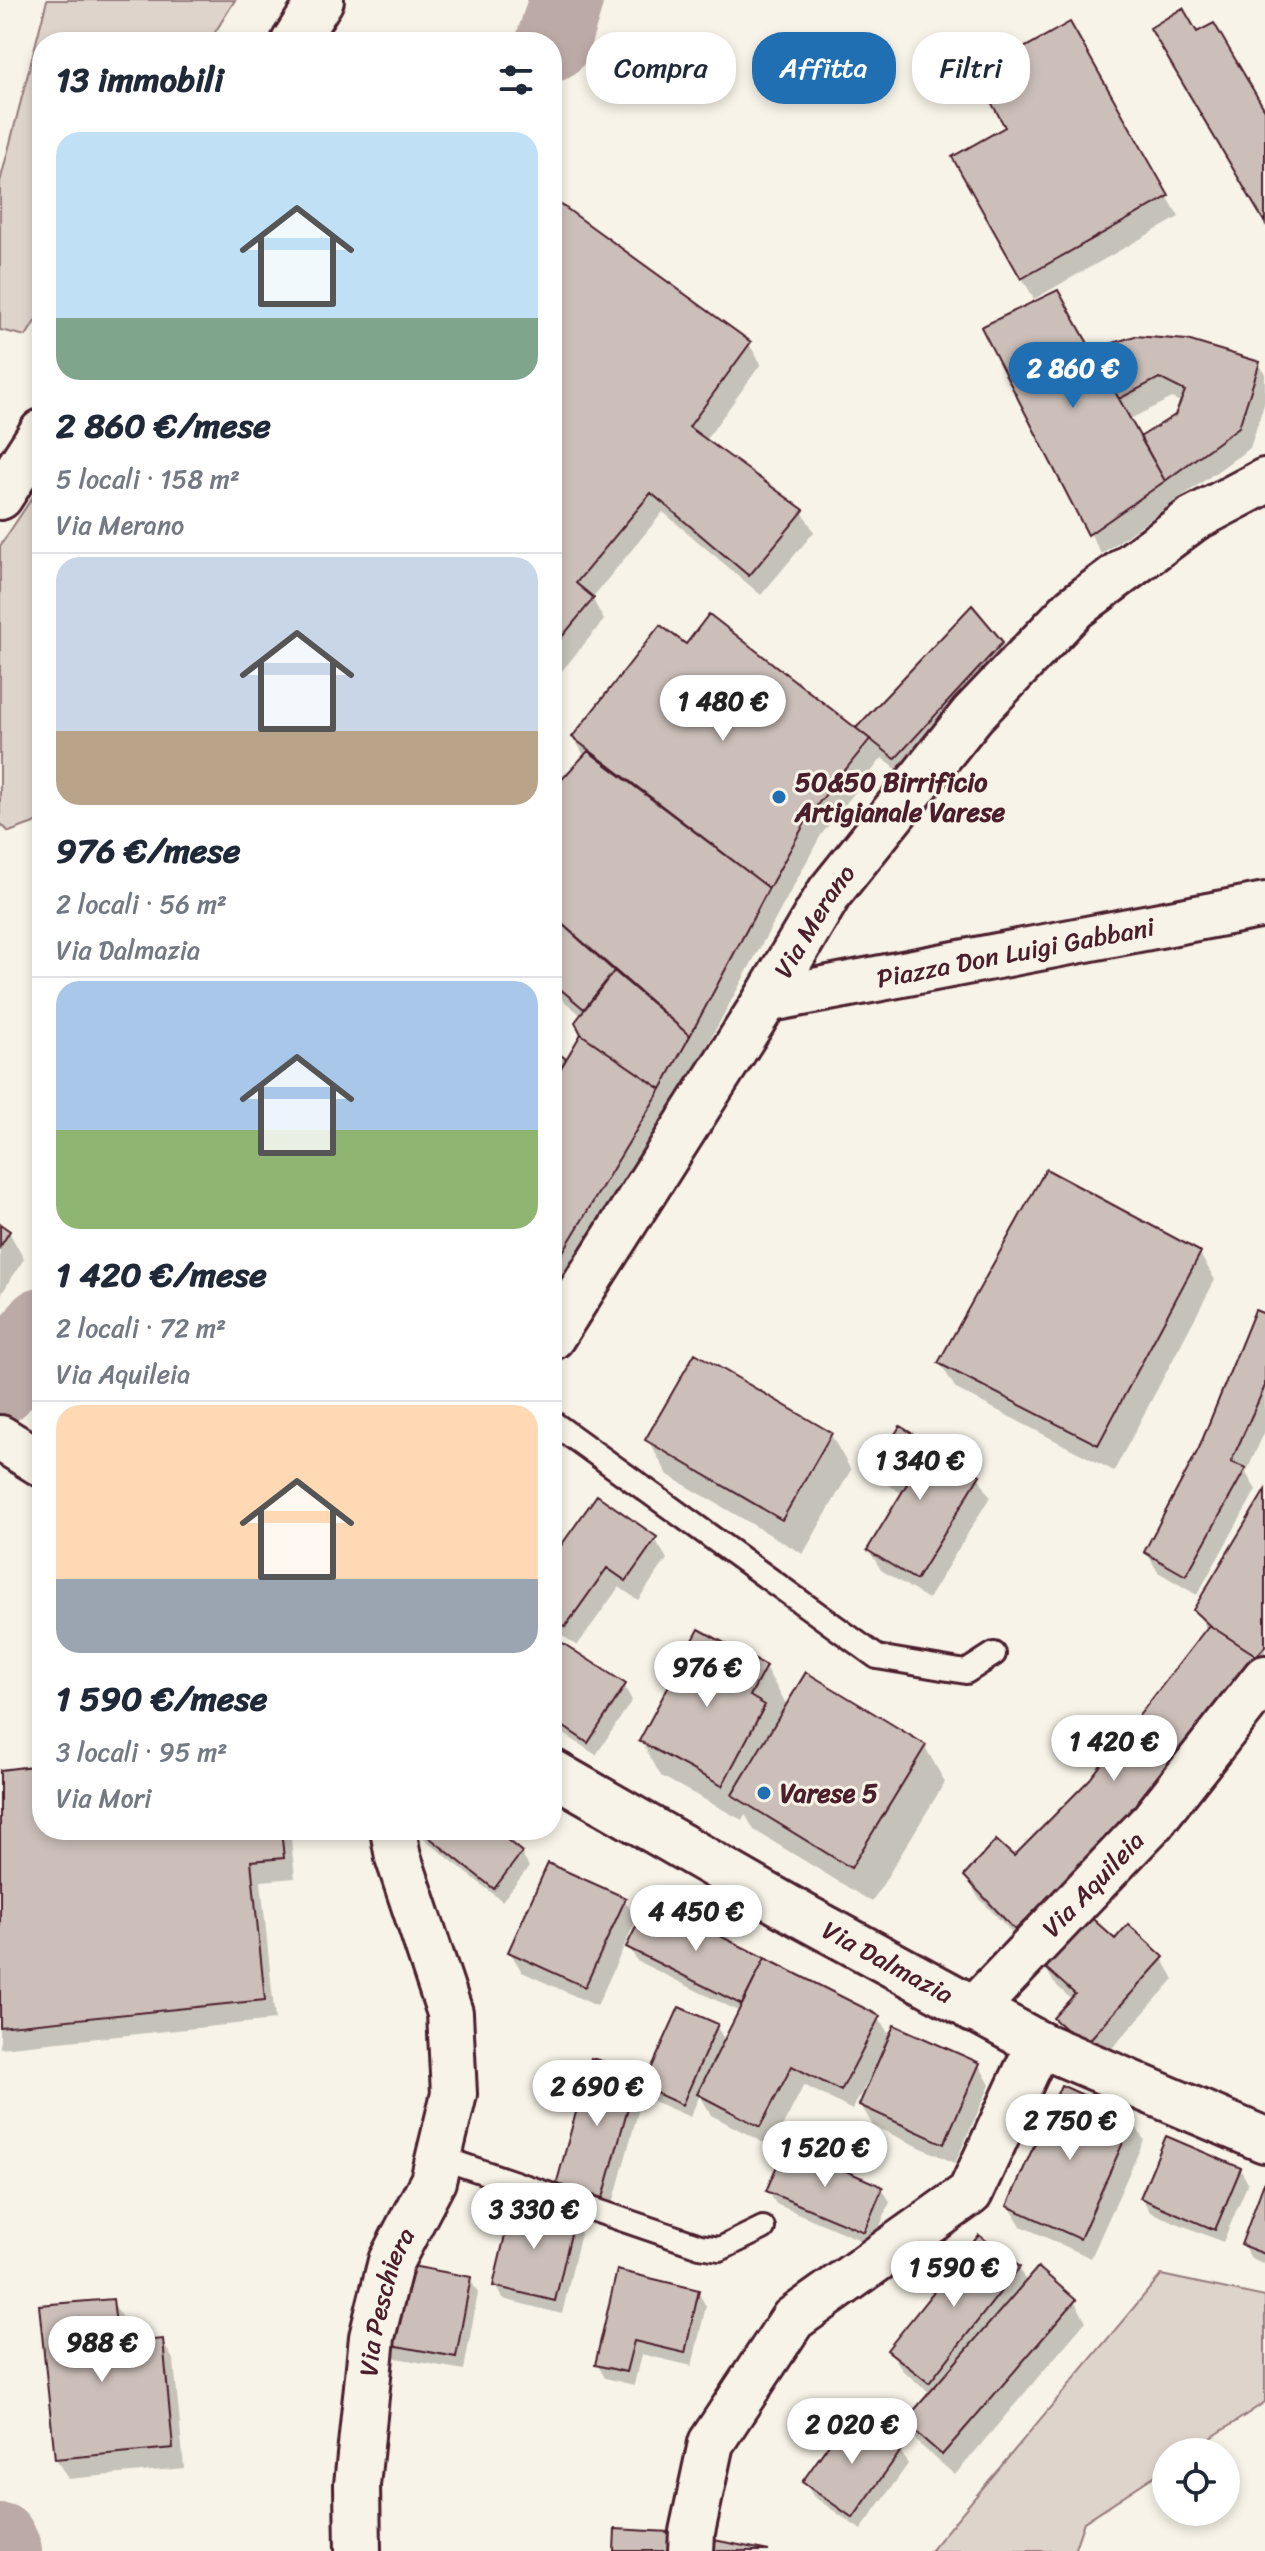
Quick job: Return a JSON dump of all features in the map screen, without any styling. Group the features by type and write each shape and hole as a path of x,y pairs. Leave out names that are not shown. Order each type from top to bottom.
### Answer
{"street":[{"path":"300,32 321,0"},
{"path":"0,497 32,447"},
{"name":"Via Merano","path":"562,1321 766,1000 830,892 972,715 1074,608 1193,519 1265,481"},
{"name":"Piazza Don Luigi Gabbani","path":"766,1000 1265,905"},
{"name":"Via Aquileia","path":"973,2010 1152,1822 1265,1678"},
{"name":"Via Dalmazia","path":"562,1778 973,2010 1039,2044 1265,2140"},
{"name":"Via Peschiera","path":"358,2551 357,2485 372,2337 391,2261 433,2181 454,2094 450,2013 395,1840"},
{"path":"691,2551 692,2532 711,2443 793,2319 970,2193 1039,2044"}],"lane":[{"path":"562,1429 877,1657 966,1672 994,1654"},
{"path":"439,2157 700,2246 720,2249 763,2228"}],"shaded area":[{"path":"47,0 235,0 215,32 39,32"},
{"path":"32,58 32,326 26,336 0,330 0,182"},
{"path":"32,498 32,824 9,832 0,823 0,546"},
{"path":"1161,2275 1265,2297 1265,2402 1211,2438 1152,2438 1152,2477 1084,2522 1074,2551 930,2551"}],"building":[{"path":"1183,8 1197,32 1214,23 1265,110 1265,223 1150,28"},
{"path":"1070,22 1169,196 1021,279 952,157 1005,127 992,104 1030,104 1030,45"},
{"path":"562,205 751,342 689,427 804,510 749,576 651,493 576,583 594,598 562,637"},
{"path":"1058,290 1165,481 1088,535 981,327"},
{"path":"1135,336 1187,340 1260,362 1239,427 1165,481 1140,437 1175,415 1185,391 1159,378 1119,399 1091,350"},
{"path":"972,605 1003,642 895,759 856,728"},
{"path":"709,614 870,739 810,814 769,888 572,737 660,625 686,644"},
{"path":"588,751 769,888 690,1036 562,924 562,779"},
{"path":"562,924 614,971 584,1009 562,990"},
{"path":"614,971 690,1036 661,1089 581,1034 575,1022"},
{"path":"581,1034 661,1089 562,1253 562,1066"},
{"path":"1046,1169 1201,1252 1098,1445 938,1363"},
{"path":"0,1224 10,1231 0,1247"},
{"path":"1255,1310 1265,1314 1265,1386 1231,1462 1246,1468 1186,1576 1144,1552 1199,1448"},
{"path":"695,1353 832,1433 782,1520 645,1440"},
{"path":"900,1426 980,1475 916,1580 867,1550 907,1484 876,1465"},
{"path":"1265,1490 1265,1646 1257,1656 1209,1625 1193,1610"},
{"path":"597,1495 657,1537 626,1581 607,1568 565,1627 562,1625 562,1544"},
{"path":"1209,1625 1257,1656 1128,1823 1015,1930 964,1876 996,1840 1014,1856 1090,1779"},
{"path":"699,1629 766,1666 750,1696 765,1705 722,1786 639,1741"},
{"path":"562,1643 626,1684 588,1743 562,1726"},
{"path":"806,1672 926,1745 851,1868 732,1795"},
{"path":"32,1766 32,1840 282,1840 284,1858 251,1861 265,2000 0,2027 0,1770"},
{"path":"433,1840 507,1840 522,1852 494,1889"},
{"path":"548,1863 626,1898 585,1987 508,1952"},
{"path":"649,1901 765,1958 742,2005 626,1947"},
{"path":"1085,1912 1115,1939 1128,1924 1164,1957 1084,2046 1053,2018 1075,1994 1039,1962"},
{"path":"765,1958 880,2016 841,2091 792,2066 760,2127 697,2094"},
{"path":"679,2007 718,2024 682,2105 643,2087"},
{"path":"894,2025 980,2063 944,2144 859,2105"},
{"path":"591,2058 638,2071 603,2198 556,2185"},
{"path":"1061,2085 1134,2118 1080,2239 1007,2206"},
{"path":"1166,2136 1241,2168 1215,2230 1140,2198"},
{"path":"786,2145 883,2187 864,2232 766,2191"},
{"path":"1265,2180 1265,2254 1241,2245"},
{"path":"513,2201 575,2217 555,2301 493,2286"},
{"path":"979,2235 1020,2267 929,2383 887,2350"},
{"path":"401,2264 471,2277 456,2357 386,2344"},
{"path":"1038,2267 1076,2300 942,2455 904,2422"},
{"path":"617,2270 699,2290 685,2353 634,2341 626,2372 595,2365"},
{"path":"113,2299 118,2343 163,2339 173,2448 55,2459 39,2305"},
{"path":"851,2413 902,2449 853,2518 802,2482"},
{"path":"615,2529 669,2532 668,2551 614,2551"},
{"path":"704,2538 769,2551 703,2551"}],"waterway":[{"path":"556,32 566,0"},
{"path":"0,1387 32,1339"},
{"path":"0,2540 5,2551"}],"place":[{"name":"50&50 Birrificio Artigianale Varese","path":"779,797"},
{"name":"Varese 5","path":"764,1793"}]}
